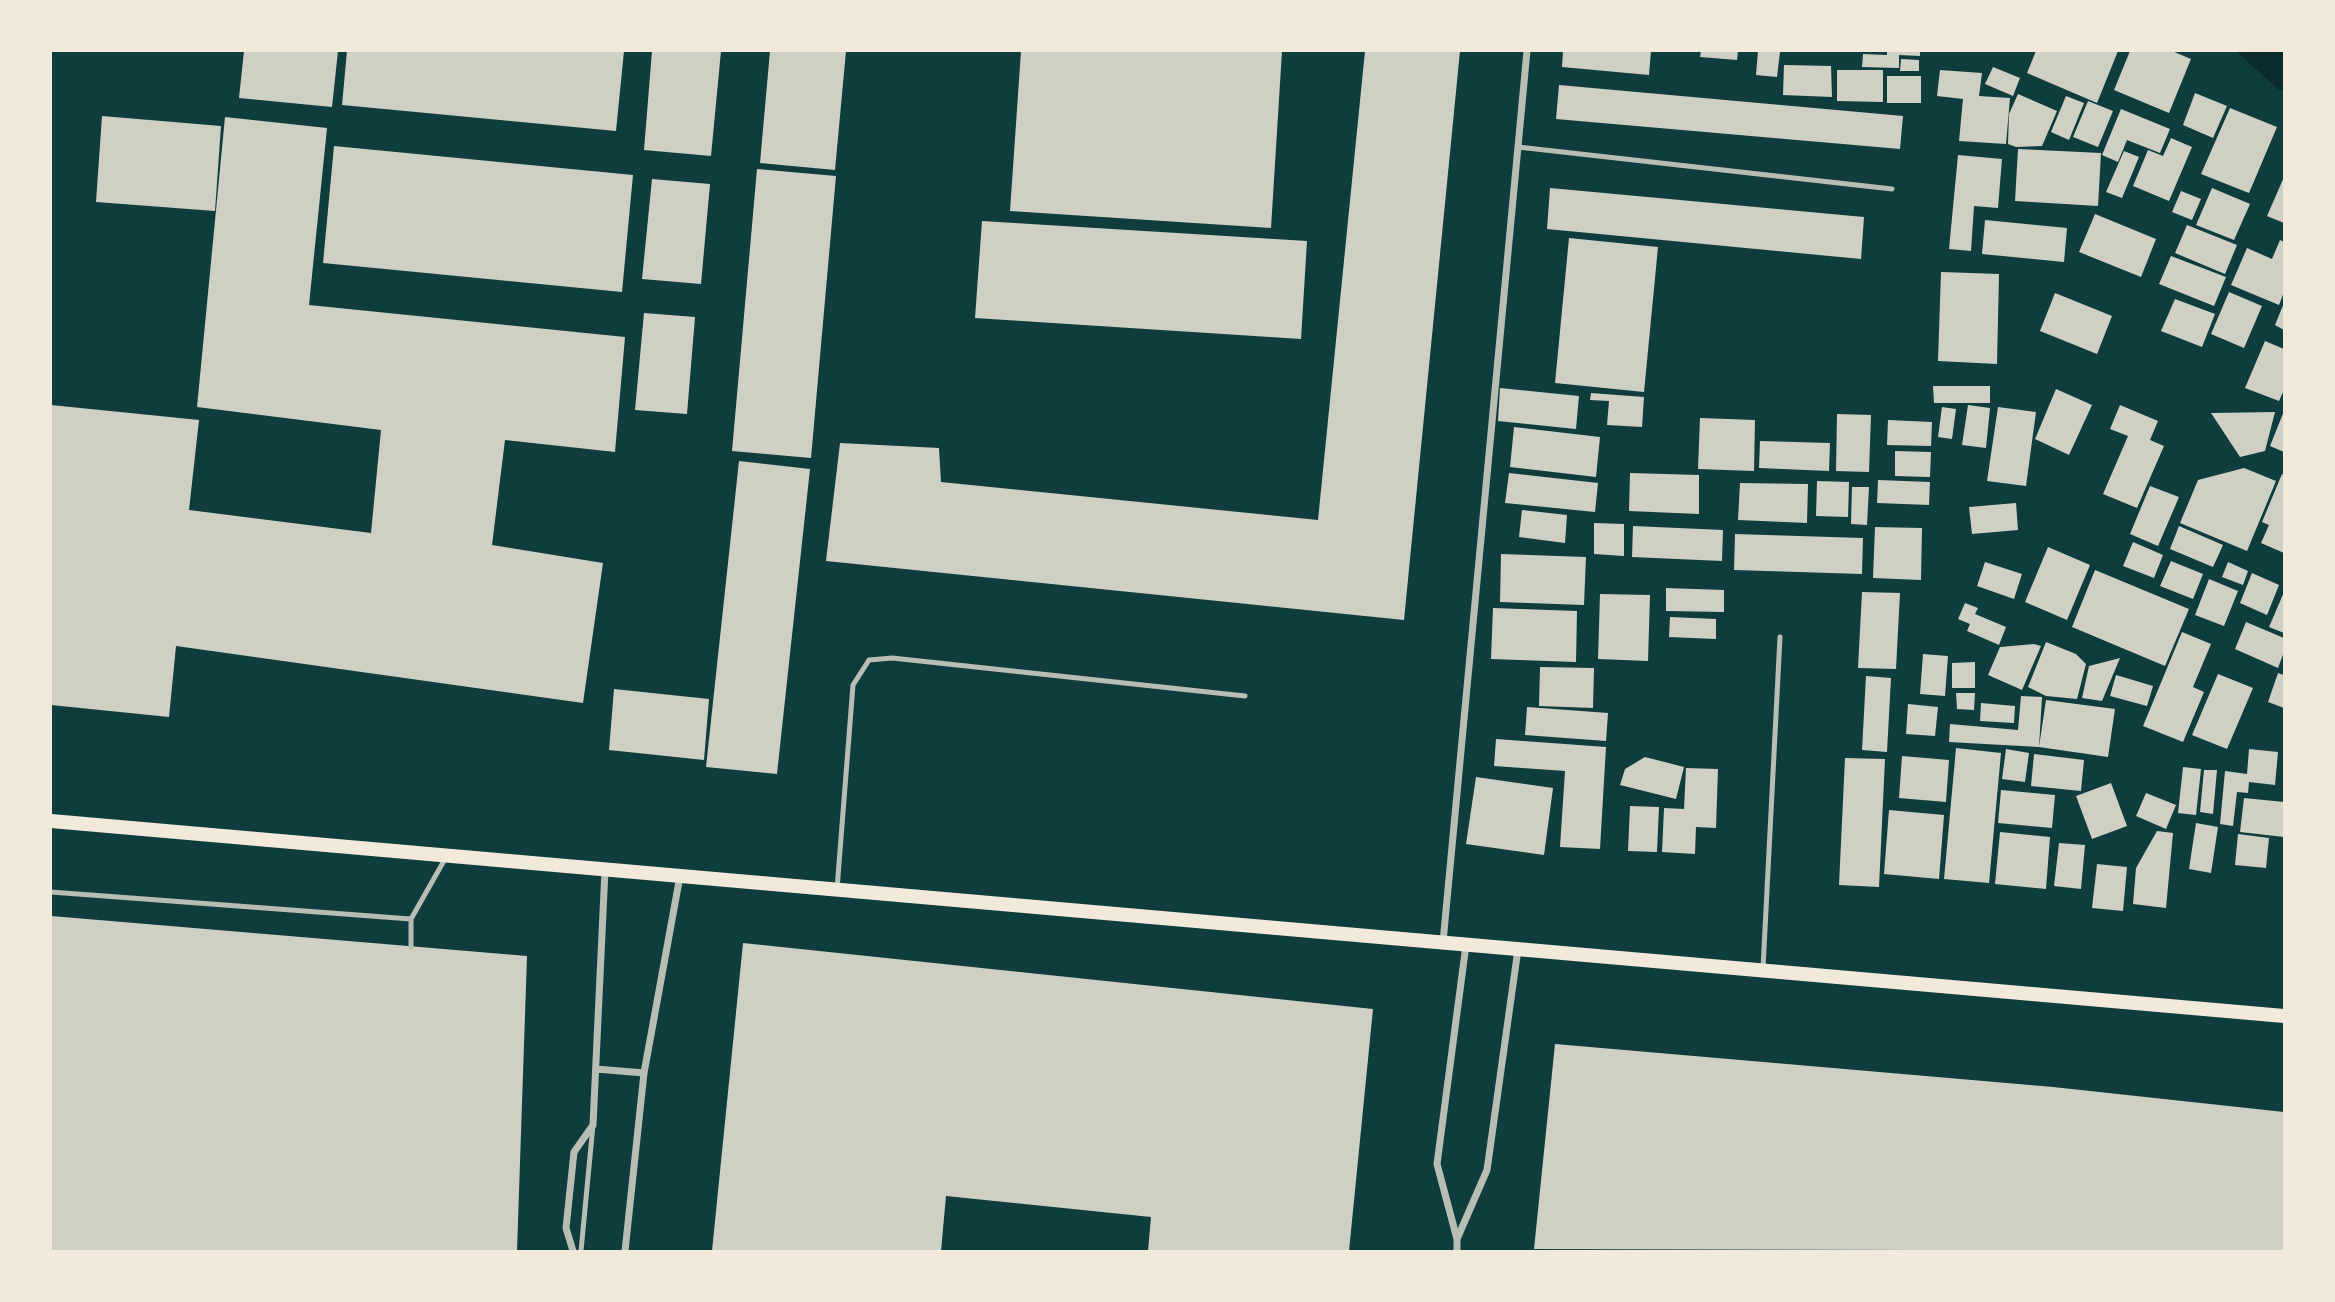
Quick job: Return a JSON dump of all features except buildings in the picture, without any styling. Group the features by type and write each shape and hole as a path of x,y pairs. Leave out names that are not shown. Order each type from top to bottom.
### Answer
{"main road":[{"path":"51,821 2284,1016"}],"street":[{"path":"1443,943 1527,51"},
{"path":"573,1251 566,1228 574,1152 593,1125 605,869"},
{"path":"625,1251 644,1073 680,876"},
{"path":"1457,1251 1457,1240 1437,1164 1466,944"},
{"path":"1457,1240 1487,1170 1518,949"},
{"path":"596,1069 644,1073"}],"lane":[{"path":"1518,147 1892,189"},
{"path":"1763,971 1780,637"},
{"path":"837,889 853,685 869,660 892,658 1245,696"},
{"path":"411,947 411,919 447,855"},
{"path":"51,892 411,919"},
{"path":"581,1251 593,1125"}],"water":[{"path":"2236,51 2284,51 2284,91 2278,89"}]}
